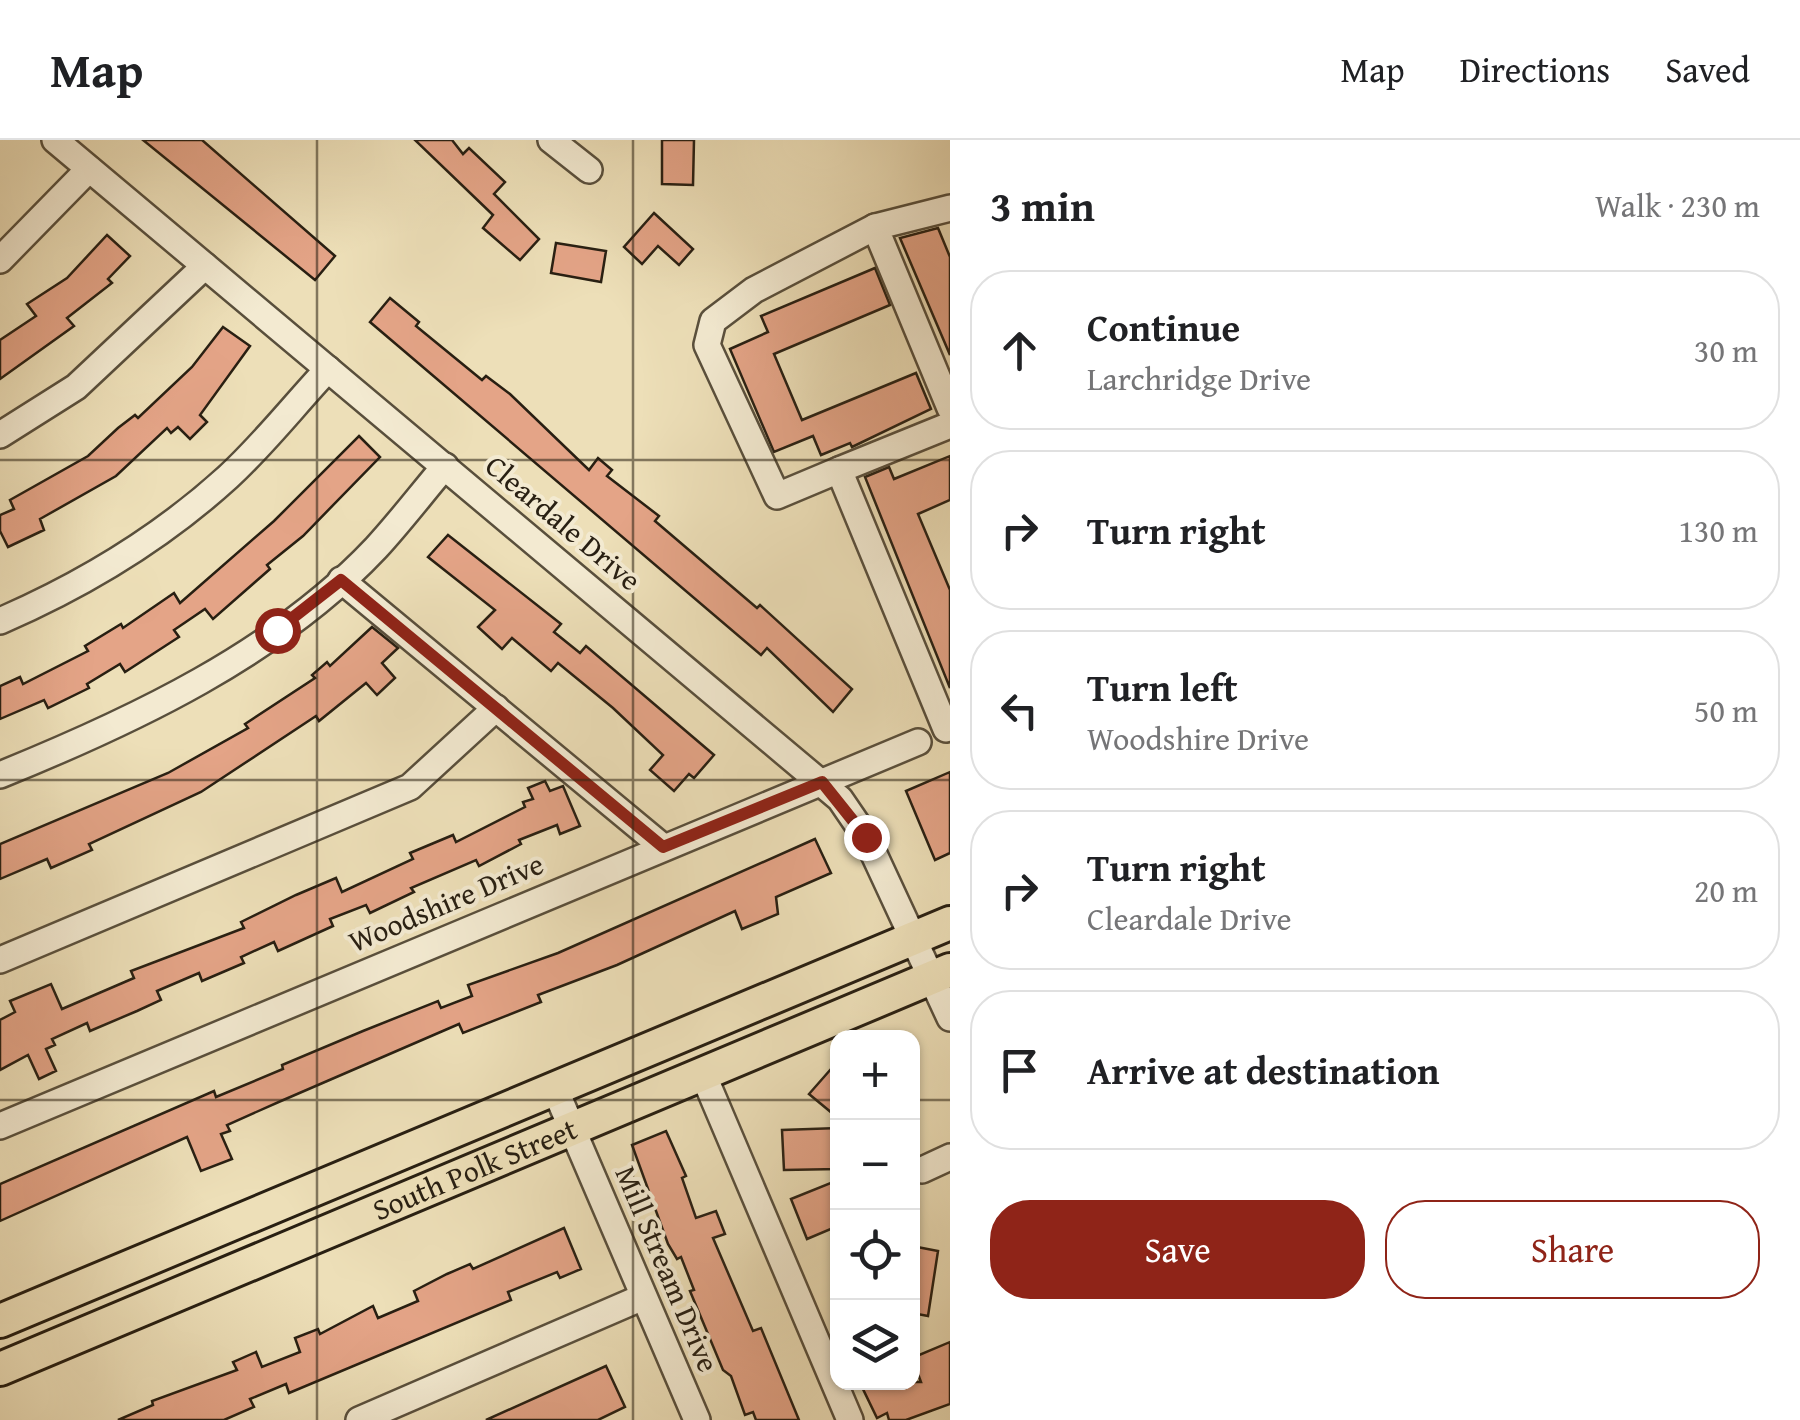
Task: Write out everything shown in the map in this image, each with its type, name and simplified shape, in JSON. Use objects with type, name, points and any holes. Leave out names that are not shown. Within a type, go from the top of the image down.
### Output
[{"type":"main road","name":"South Polk Street","points":[[0,1321],[950,923]]},
{"type":"main road","name":"South Polk Street","points":[[0,1369],[940,974]]},
{"type":"street","name":"Cleardale Drive","points":[[55,140],[822,782],[866,837],[914,938],[940,974],[950,1018]]},
{"type":"street","points":[[551,140],[588,170]]},
{"type":"street","points":[[0,260],[90,169]]},
{"type":"street","points":[[950,208],[875,228],[754,290],[713,321],[707,344],[776,496],[950,425]]},
{"type":"street","points":[[875,228],[950,408]]},
{"type":"street","points":[[0,436],[76,387],[205,266]]},
{"type":"street","points":[[0,621],[62,593],[172,522],[230,475],[328,369]]},
{"type":"street","points":[[0,775],[177,692],[277,630],[375,549],[445,466]]},
{"type":"street","points":[[839,470],[946,729],[950,727]]},
{"type":"street","points":[[341,580],[663,847]]},
{"type":"street","points":[[0,960],[410,788],[496,708]]},
{"type":"street","name":"Woodshire Drive","points":[[0,1126],[918,742]]},
{"type":"street","points":[[703,1074],[850,1420]]},
{"type":"street","name":"Mill Stream Drive","points":[[555,1089],[697,1420]]},
{"type":"street","points":[[922,1170],[950,1157]]},
{"type":"street","points":[[362,1419],[643,1298]]},
{"type":"building","points":[[143,140],[202,140],[335,256],[315,280]]},
{"type":"building","points":[[415,140],[452,140],[463,154],[469,148],[505,182],[494,194],[539,239],[520,260],[483,228],[493,215]]},
{"type":"building","points":[[662,140],[694,140],[693,185],[662,184]]},
{"type":"building","points":[[654,213],[693,249],[679,265],[658,246],[642,264],[624,247]]},
{"type":"building","points":[[938,228],[950,257],[950,355],[900,238]]},
{"type":"building","points":[[107,235],[130,256],[108,279],[112,283],[67,318],[74,326],[0,379],[0,340],[36,316],[27,304],[67,278]]},
{"type":"building","points":[[556,243],[606,251],[601,282],[551,273]]},
{"type":"building","points":[[875,268],[890,305],[774,354],[802,420],[916,373],[931,409],[852,447],[850,443],[821,455],[813,436],[774,452],[730,349],[768,332],[761,316]]},
{"type":"building","points":[[390,298],[419,322],[416,326],[482,380],[486,376],[510,394],[589,470],[598,458],[612,470],[607,476],[659,516],[655,521],[757,608],[760,605],[852,689],[833,712],[767,648],[761,655],[370,322]]},
{"type":"building","points":[[223,327],[250,346],[200,415],[207,422],[190,439],[178,427],[171,433],[167,428],[116,476],[40,519],[44,530],[8,547],[0,531],[0,515],[14,509],[10,500],[88,456],[135,415],[138,418],[192,367]]},
{"type":"building","points":[[359,436],[380,457],[303,536],[267,565],[270,569],[213,619],[205,609],[174,630],[179,637],[125,672],[120,664],[87,684],[89,688],[48,708],[44,700],[0,719],[0,686],[20,677],[23,684],[88,651],[85,646],[121,624],[123,628],[174,593],[180,603],[274,521]]},
{"type":"building","points":[[950,456],[950,500],[918,514],[950,590],[950,688],[865,477],[889,467],[894,479]]},
{"type":"building","points":[[448,535],[561,624],[554,632],[580,653],[586,646],[714,755],[694,778],[689,774],[674,791],[650,770],[663,755],[613,708],[558,663],[551,671],[512,638],[502,649],[478,627],[495,610],[428,557]]},
{"type":"building","points":[[372,627],[398,648],[382,663],[395,678],[377,695],[366,683],[319,721],[316,716],[201,792],[89,844],[92,850],[51,868],[47,859],[0,879],[0,844],[168,773],[248,728],[245,724],[315,678],[312,675],[327,662],[330,666]]},
{"type":"building","points":[[950,772],[950,853],[935,860],[906,791]]},
{"type":"building","points":[[545,781],[550,791],[563,786],[580,826],[560,834],[557,825],[519,840],[521,844],[479,866],[476,860],[411,888],[414,892],[370,913],[366,905],[330,919],[333,926],[278,951],[274,942],[241,957],[244,963],[202,981],[199,973],[157,991],[161,1000],[137,1011],[90,1031],[87,1023],[52,1039],[55,1045],[46,1049],[56,1071],[39,1079],[28,1055],[0,1070],[0,1020],[15,1012],[10,1001],[51,984],[62,1009],[134,978],[131,971],[244,928],[241,922],[336,878],[342,892],[413,859],[410,853],[453,835],[456,842],[525,807],[523,802],[533,799],[528,788]]},
{"type":"building","points":[[815,839],[831,873],[776,897],[778,914],[742,929],[735,911],[617,965],[538,995],[541,1002],[463,1033],[459,1024],[227,1125],[230,1131],[221,1134],[232,1159],[201,1171],[187,1137],[0,1221],[0,1184],[214,1091],[216,1097],[283,1069],[282,1065],[438,1001],[441,1008],[472,996],[468,985],[558,953]]},
{"type":"building","points":[[830,1070],[830,1111],[809,1094]]},
{"type":"building","points":[[830,1128],[830,1169],[784,1170],[782,1130]]},
{"type":"building","points":[[666,1131],[686,1176],[682,1178],[696,1218],[716,1211],[725,1234],[713,1238],[753,1331],[761,1328],[799,1420],[756,1420],[753,1412],[745,1415],[731,1376],[723,1370],[690,1291],[694,1290],[681,1257],[677,1259],[668,1244],[632,1145]]},
{"type":"building","points":[[830,1183],[830,1229],[807,1239],[791,1199]]},
{"type":"building","points":[[564,1228],[581,1269],[560,1278],[557,1272],[508,1292],[511,1300],[289,1393],[286,1384],[250,1399],[254,1407],[224,1420],[118,1420],[153,1405],[152,1401],[237,1370],[233,1362],[256,1352],[262,1367],[300,1352],[295,1338],[318,1329],[320,1334],[373,1306],[378,1318],[418,1301],[414,1291],[447,1274],[470,1264],[473,1269]]},
{"type":"building","points":[[920,1248],[938,1251],[928,1316],[920,1314]]},
{"type":"building","points":[[950,1342],[950,1404],[906,1420],[889,1420],[887,1413],[877,1418],[863,1390],[920,1390],[920,1355]]},
{"type":"building","points":[[606,1366],[625,1407],[598,1420],[486,1420]]},
{"type":"route","points":[[277,630],[341,580],[663,847],[822,782],[840,799],[866,837]]}]
